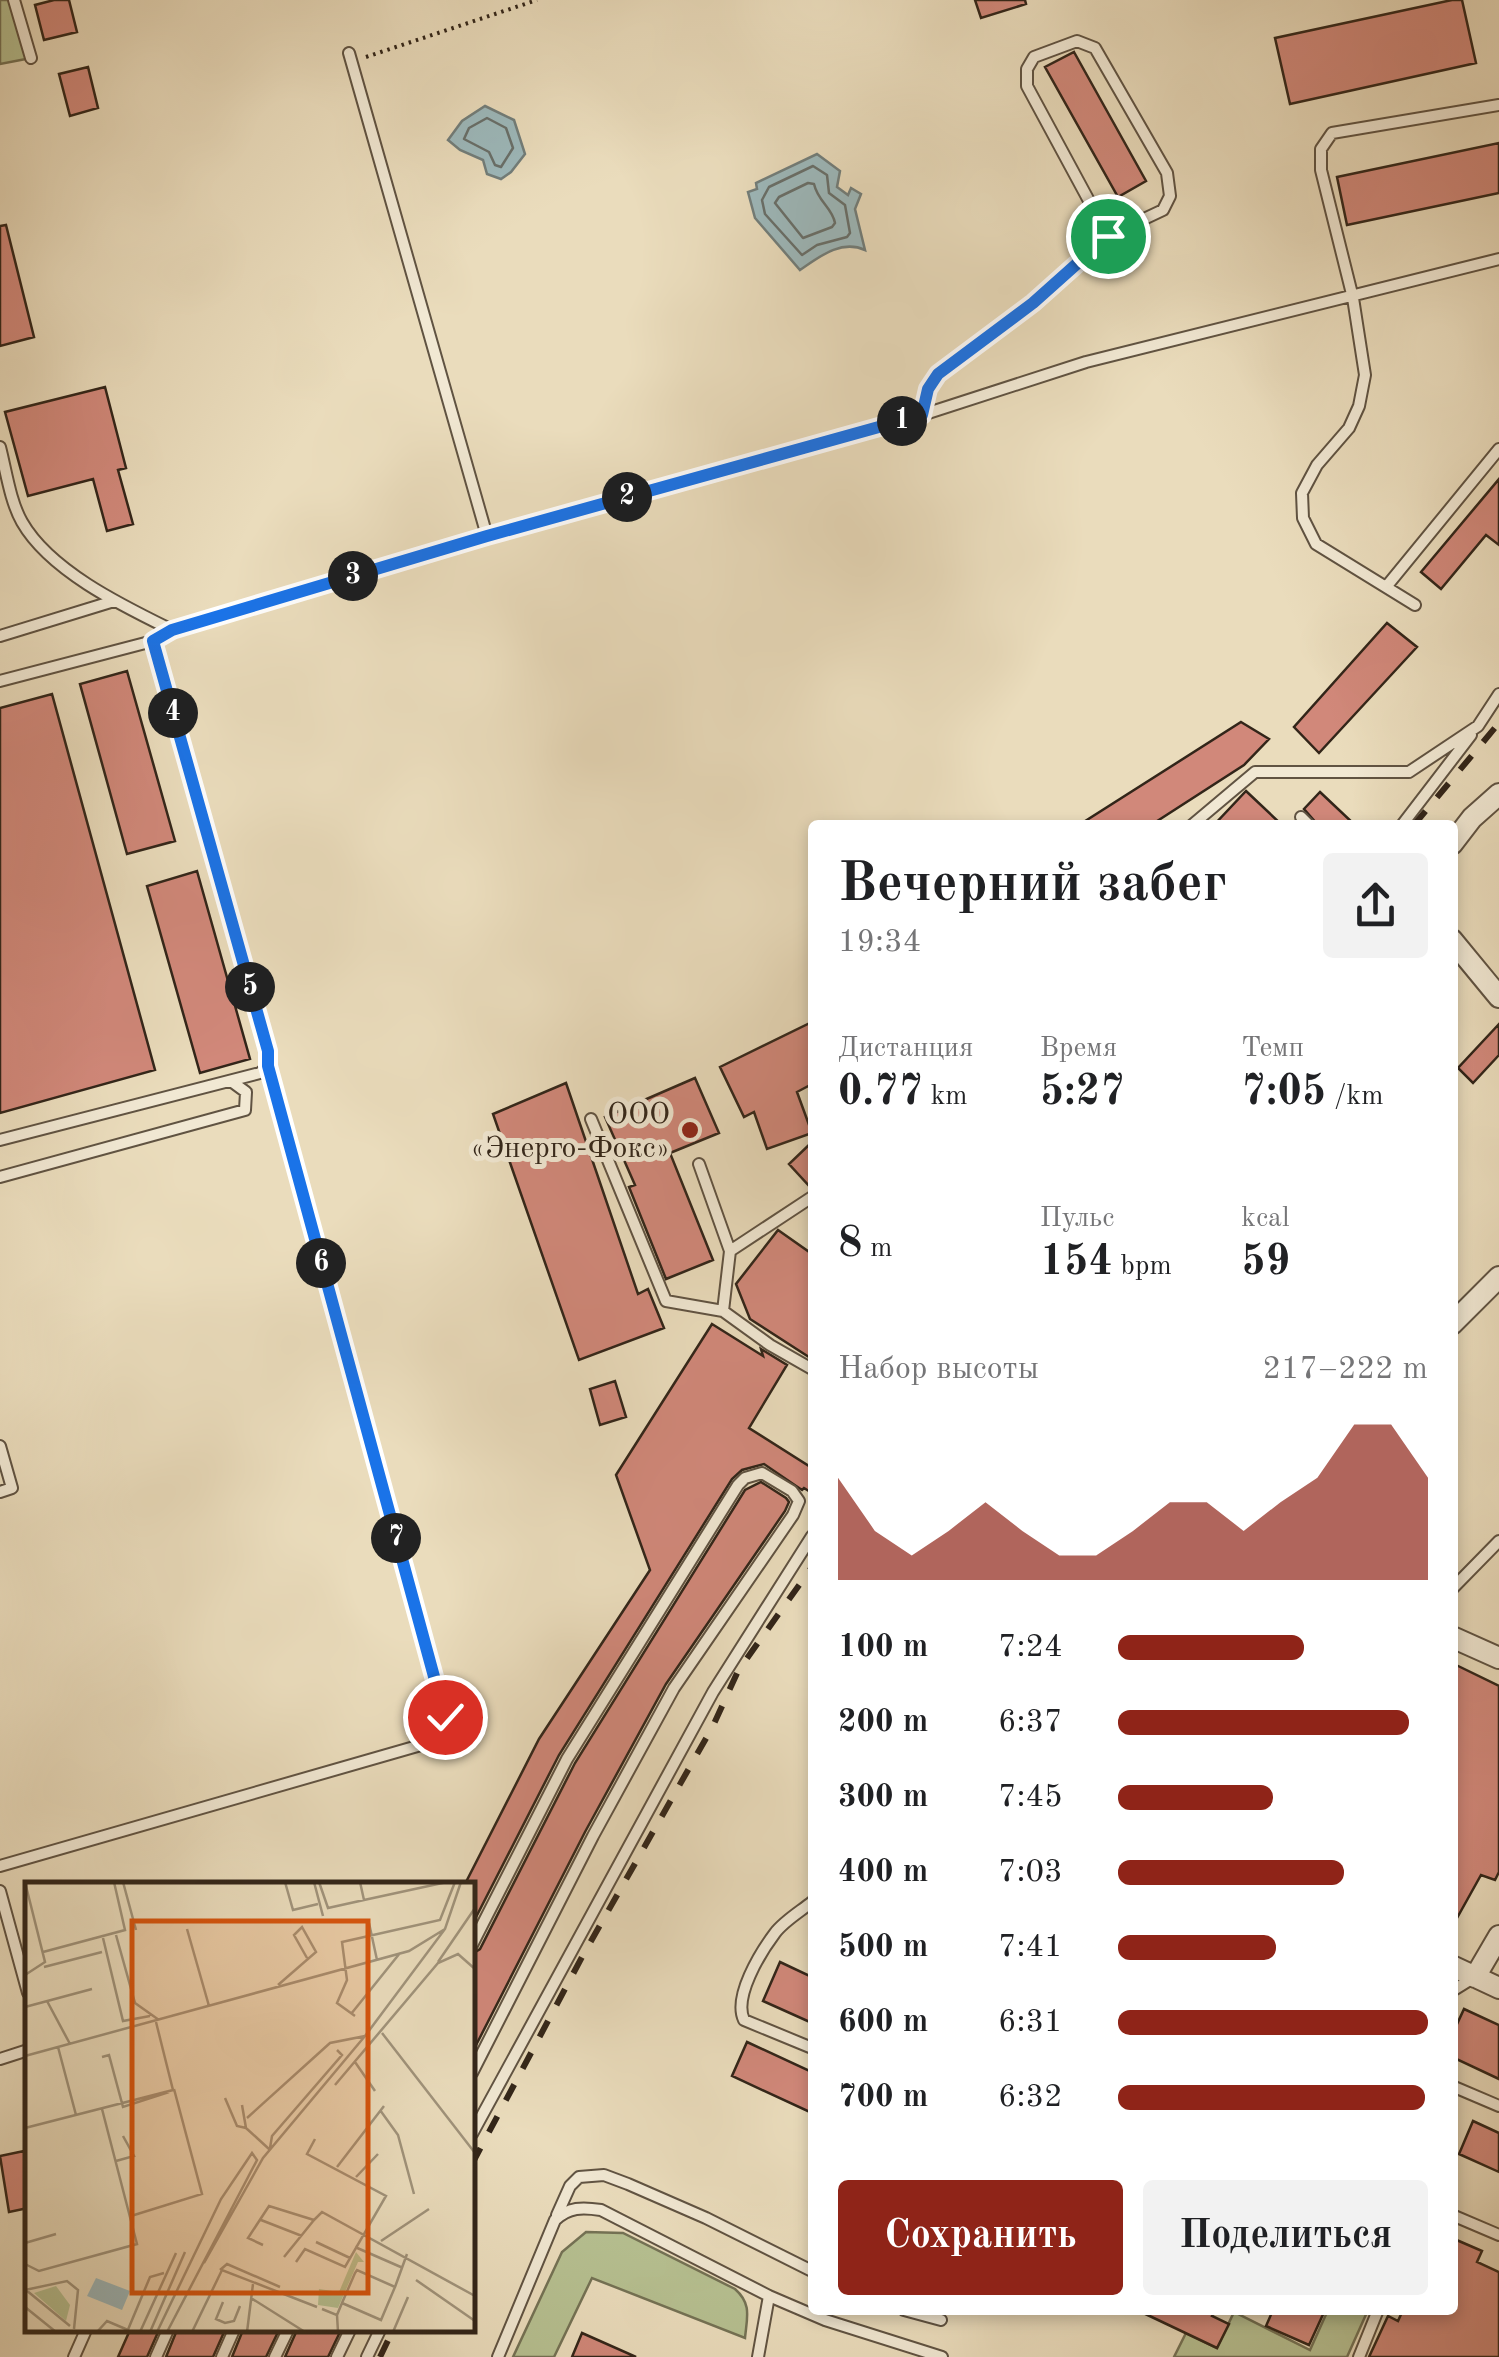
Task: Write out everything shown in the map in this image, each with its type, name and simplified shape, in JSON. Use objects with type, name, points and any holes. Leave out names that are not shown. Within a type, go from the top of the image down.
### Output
[{"type":"street","points":[[1458,836],[1499,794]]},
{"type":"street","points":[[1458,947],[1499,996]]},
{"type":"street","points":[[1458,1318],[1499,1277]]},
{"type":"street","points":[[1458,1640],[1499,1658]]},
{"type":"street","points":[[1475,1977],[1499,1936]]},
{"type":"street","points":[[1458,1969],[1499,1988]]},
{"type":"lane","points":[[14,0],[30,58]]},
{"type":"lane","points":[[922,415],[928,389],[938,374],[1033,303],[1108,236],[1163,210],[1170,196],[1167,173],[1095,48],[1077,41],[1034,57],[1027,69],[1027,86],[1108,236]]},
{"type":"lane","points":[[350,58],[487,536]]},
{"type":"lane","points":[[1415,605],[1316,544],[1303,518],[1302,494],[1317,464],[1349,428],[1359,406],[1365,375],[1354,298],[1321,170],[1321,148],[1332,133],[1499,104]]},
{"type":"lane","points":[[0,681],[153,641],[172,630],[487,536],[922,415],[1086,362],[1499,259]]},
{"type":"lane","points":[[0,447],[20,520],[54,558],[114,601],[172,630]]},
{"type":"lane","points":[[1386,587],[1499,449]]},
{"type":"lane","points":[[0,636],[114,601]]},
{"type":"lane","points":[[0,1866],[428,1743],[439,1738],[444,1729],[445,1717],[268,1066],[268,1051],[153,641]]},
{"type":"lane","points":[[1406,820],[1499,694]]},
{"type":"lane","points":[[1198,820],[1254,772],[1409,772],[1478,726]]},
{"type":"lane","points":[[0,1140],[260,1073],[268,1066]]},
{"type":"lane","points":[[0,1177],[244,1110],[246,1092],[231,1081]]},
{"type":"lane","points":[[591,1119],[666,1302],[724,1311],[808,1367]]},
{"type":"lane","points":[[700,1164],[730,1251],[724,1311]]},
{"type":"lane","points":[[730,1251],[808,1200]]},
{"type":"lane","points":[[0,1446],[12,1488],[0,1492]]},
{"type":"lane","points":[[475,1939],[566,1759],[738,1486],[745,1478],[762,1473],[792,1491],[799,1501],[793,1515],[674,1688],[475,2067]]},
{"type":"lane","points":[[1458,1584],[1499,1541]]},
{"type":"lane","points":[[475,2128],[713,1692],[808,1542]]},
{"type":"lane","points":[[0,1890],[25,1981]]},
{"type":"lane","points":[[808,1905],[776,1930],[742,1992],[738,2009],[744,2020],[808,2046]]},
{"type":"lane","points":[[1458,1987],[1475,1977]]},
{"type":"lane","points":[[0,2059],[25,2051]]},
{"type":"lane","points":[[1458,2089],[1499,2106]]},
{"type":"lane","points":[[498,2357],[570,2186],[579,2177],[604,2176],[706,2218],[808,2269]]},
{"type":"lane","points":[[555,2220],[575,2208],[601,2210],[808,2313]]},
{"type":"lane","points":[[1458,2218],[1499,2235]]},
{"type":"lane","points":[[758,2357],[769,2296]]},
{"type":"lane","points":[[813,2315],[942,2357]]},
{"type":"lane","points":[[922,2315],[941,2320]]},
{"type":"lane","points":[[1359,2357],[1376,2315]]},
{"type":"lane","points":[[74,2357],[85,2332]]},
{"type":"lane","points":[[156,2357],[167,2332]]},
{"type":"lane","points":[[222,2357],[233,2332]]},
{"type":"lane","points":[[276,2357],[287,2332]]},
{"type":"lane","points":[[337,2357],[349,2332]]},
{"type":"lane","points":[[367,2357],[379,2332]]},
{"type":"path","points":[[350,58],[537,0]]},
{"type":"green space","points":[[0,0],[14,0],[31,58],[0,64]]},
{"type":"green space","points":[[586,2232],[623,2233],[735,2289],[746,2306],[745,2338],[592,2278],[554,2357],[513,2357],[562,2252]]},
{"type":"green space","points":[[1233,2315],[1240,2315],[1310,2350],[1326,2315],[1366,2315],[1347,2357],[1174,2357],[1186,2333],[1217,2348]]},
{"type":"water","points":[[485,106],[514,120],[525,154],[501,179],[487,174],[483,160],[448,140],[462,121]]},
{"type":"water","points":[[817,154],[840,171],[837,187],[848,195],[851,188],[861,194],[855,209],[865,250],[839,248],[800,270],[755,218],[748,192],[757,189],[756,183]]},
{"type":"building","points":[[69,0],[77,32],[44,40],[35,5]]},
{"type":"building","points":[[975,0],[1025,0],[1026,4],[981,18]]},
{"type":"building","points":[[1462,0],[1476,63],[1290,104],[1275,38]]},
{"type":"building","points":[[1074,52],[1146,181],[1118,197],[1045,67]]},
{"type":"building","points":[[88,67],[98,108],[70,116],[59,74]]},
{"type":"building","points":[[1499,143],[1499,193],[1347,225],[1337,177]]},
{"type":"building","points":[[6,225],[34,337],[0,346],[0,226]]},
{"type":"building","points":[[105,387],[126,468],[118,470],[133,524],[107,531],[93,479],[28,496],[5,412]]},
{"type":"building","points":[[1499,479],[1499,545],[1486,535],[1441,589],[1421,572]]},
{"type":"building","points":[[1387,623],[1417,647],[1319,753],[1294,727]]},
{"type":"building","points":[[127,671],[175,841],[127,854],[80,684]]},
{"type":"building","points":[[52,694],[155,1070],[0,1113],[0,708]]},
{"type":"building","points":[[1241,722],[1269,739],[1244,765],[1159,820],[1087,820]]},
{"type":"building","points":[[1246,791],[1277,820],[1219,820]]},
{"type":"building","points":[[1320,792],[1350,820],[1314,820],[1304,809]]},
{"type":"building","points":[[197,871],[250,1059],[200,1073],[147,886]]},
{"type":"building","points":[[808,1024],[808,1086],[797,1092],[808,1122],[808,1134],[767,1149],[754,1112],[744,1117],[720,1067]]},
{"type":"building","points":[[1499,1024],[1499,1055],[1473,1083],[1458,1068]]},
{"type":"building","points":[[695,1078],[719,1133],[670,1153],[713,1260],[666,1279],[629,1187],[635,1185],[605,1117]]},
{"type":"building","points":[[566,1083],[638,1294],[648,1289],[664,1328],[579,1360],[493,1114]]},
{"type":"building","points":[[808,1146],[808,1185],[789,1164]]},
{"type":"building","points":[[778,1230],[808,1251],[808,1356],[750,1319],[736,1284]]},
{"type":"building","points":[[712,1324],[763,1356],[761,1349],[787,1365],[749,1428],[808,1465],[808,1490],[764,1464],[742,1470],[732,1479],[559,1755],[475,1919],[475,1882],[466,1882],[539,1739],[650,1570],[616,1475]]},
{"type":"building","points":[[615,1381],[626,1417],[600,1425],[590,1389]]},
{"type":"building","points":[[761,1482],[789,1502],[666,1684],[475,2047],[475,1952],[575,1763],[745,1490]]},
{"type":"building","points":[[1458,1666],[1499,1686],[1499,1872],[1495,1880],[1481,1875],[1458,1916]]},
{"type":"building","points":[[780,1962],[808,1975],[808,2021],[763,2001]]},
{"type":"building","points":[[1464,2009],[1499,2025],[1499,2079],[1458,2060],[1458,2022]]},
{"type":"building","points":[[747,2042],[808,2070],[808,2111],[732,2076]]},
{"type":"building","points":[[1473,2121],[1499,2133],[1499,2172],[1459,2154]]},
{"type":"building","points":[[24,2151],[25,2209],[9,2212],[0,2156]]},
{"type":"building","points":[[1458,2241],[1482,2251],[1477,2262],[1499,2272],[1499,2357],[1369,2357],[1388,2316],[1398,2321],[1401,2315],[1458,2315]]},
{"type":"building","points":[[1148,2315],[1212,2315],[1229,2324],[1217,2348]]},
{"type":"building","points":[[1271,2315],[1323,2315],[1309,2345],[1266,2326]]},
{"type":"building","points":[[129,2332],[158,2332],[147,2357],[118,2357]]},
{"type":"building","points":[[176,2332],[224,2332],[213,2357],[166,2357]]},
{"type":"building","points":[[242,2332],[278,2332],[266,2357],[232,2357]]},
{"type":"building","points":[[296,2332],[340,2332],[328,2357],[285,2357]]},
{"type":"building","points":[[582,2333],[636,2357],[572,2357]]},
{"type":"railway","points":[[1418,820],[1499,723]]},
{"type":"railway","points":[[475,2158],[582,1957],[713,1726],[738,1671],[808,1573]]},
{"type":"railway","points":[[380,2357],[392,2332]]},
{"type":"place","name":"ООО «Энерго-Фокс»","points":[[690,1130]]},
{"type":"route","points":[[445,1717],[268,1066],[268,1051],[153,641],[172,630],[487,536],[922,415],[928,389],[938,374],[1033,303],[1108,236]]}]
